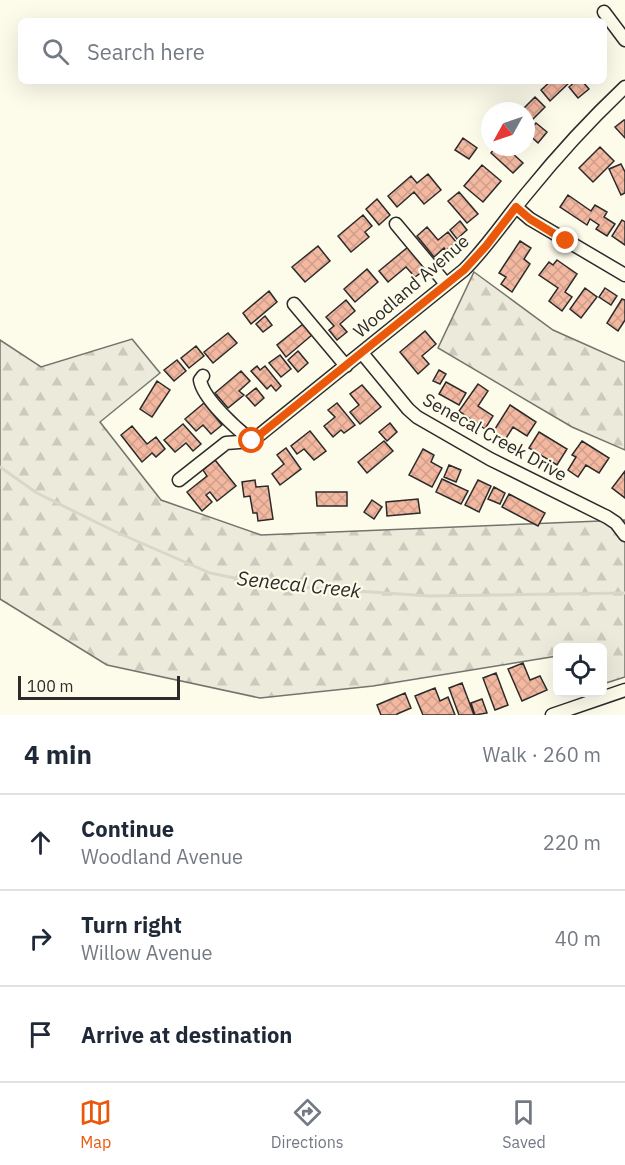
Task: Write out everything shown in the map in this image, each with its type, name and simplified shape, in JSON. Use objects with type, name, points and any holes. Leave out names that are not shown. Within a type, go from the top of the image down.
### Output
[{"type":"street","points":[[604,12],[625,40]]},
{"type":"street","name":"Woodland Avenue","points":[[252,441],[446,284],[480,253],[561,153],[625,87]]},
{"type":"street","points":[[516,207],[530,219],[625,275]]},
{"type":"street","points":[[396,224],[446,284]]},
{"type":"street","points":[[294,304],[346,366]]},
{"type":"street","name":"Senecal Creek Drive","points":[[362,353],[417,417],[490,459],[607,517],[616,523],[625,535]]},
{"type":"street","points":[[203,375],[200,380],[201,386],[209,397],[234,426],[252,441]]},
{"type":"street","points":[[179,480],[226,443],[252,441]]},
{"type":"street","points":[[552,715],[625,690]]},
{"type":"green space","points":[[474,272],[553,330],[625,362],[625,450],[572,427],[438,348]]},
{"type":"green space","points":[[132,339],[160,373],[100,422],[161,500],[261,535],[625,520],[625,677],[607,683],[607,643],[553,643],[553,657],[373,686],[260,698],[107,665],[0,599],[0,340],[41,367]]},
{"type":"building","points":[[548,84],[568,84],[550,101],[541,90]]},
{"type":"building","points":[[572,84],[585,84],[589,89],[578,98],[569,87]]},
{"type":"building","points":[[535,97],[545,107],[535,117],[535,102],[530,102]]},
{"type":"building","points":[[625,120],[625,138],[615,127]]},
{"type":"building","points":[[535,124],[547,132],[538,143],[535,140]]},
{"type":"building","points":[[463,138],[477,148],[469,159],[455,150]]},
{"type":"building","points":[[600,147],[614,161],[593,182],[579,168]]},
{"type":"building","points":[[494,156],[515,156],[523,163],[513,173]]},
{"type":"building","points":[[621,164],[625,172],[625,193],[621,195],[609,169]]},
{"type":"building","points":[[482,165],[501,181],[483,202],[464,186]]},
{"type":"building","points":[[428,174],[441,190],[424,204],[414,192],[397,207],[388,196],[411,176],[417,183]]},
{"type":"building","points":[[459,192],[478,214],[467,223],[448,201]]},
{"type":"building","points":[[568,195],[591,211],[595,205],[607,212],[604,217],[615,224],[607,236],[596,229],[599,225],[590,219],[587,225],[560,207]]},
{"type":"building","points":[[377,199],[390,215],[379,225],[366,209]]},
{"type":"building","points":[[363,215],[372,226],[365,232],[369,237],[351,252],[338,236]]},
{"type":"building","points":[[622,220],[625,222],[625,245],[612,236]]},
{"type":"building","points":[[460,221],[467,230],[457,239],[450,230]]},
{"type":"building","points":[[427,227],[438,240],[448,232],[456,242],[446,251],[444,248],[434,257],[417,236]]},
{"type":"building","points":[[520,241],[531,248],[524,259],[530,264],[512,292],[501,284],[506,277],[499,273]]},
{"type":"building","points":[[318,246],[330,261],[305,282],[292,267]]},
{"type":"building","points":[[408,247],[426,269],[415,277],[406,267],[388,282],[379,271]]},
{"type":"building","points":[[557,260],[577,274],[565,292],[572,297],[562,311],[549,301],[558,288],[539,275],[549,262],[553,265]]},
{"type":"building","points":[[367,269],[378,282],[355,302],[344,289]]},
{"type":"building","points":[[585,288],[597,297],[581,318],[570,309]]},
{"type":"building","points":[[605,288],[617,296],[611,305],[599,297]]},
{"type":"building","points":[[269,291],[277,302],[251,324],[243,313]]},
{"type":"building","points":[[622,299],[625,300],[625,320],[618,331],[607,323]]},
{"type":"building","points":[[346,300],[355,311],[340,324],[347,332],[337,340],[329,330],[334,326],[326,317]]},
{"type":"building","points":[[265,316],[272,325],[263,332],[256,324]]},
{"type":"building","points":[[303,324],[312,335],[286,357],[277,345]]},
{"type":"building","points":[[425,331],[436,344],[422,356],[429,364],[418,374],[400,352]]},
{"type":"building","points":[[228,333],[237,343],[213,363],[204,352]]},
{"type":"building","points":[[196,346],[204,356],[189,368],[181,358]]},
{"type":"building","points":[[298,351],[308,363],[298,372],[288,360]]},
{"type":"building","points":[[280,355],[291,369],[281,377],[269,363]]},
{"type":"building","points":[[177,360],[186,371],[174,381],[164,370]]},
{"type":"building","points":[[257,366],[260,370],[265,366],[281,386],[276,391],[271,385],[267,389],[251,371]]},
{"type":"building","points":[[439,370],[446,374],[440,384],[433,381]]},
{"type":"building","points":[[241,371],[250,381],[239,391],[244,395],[228,408],[215,393]]},
{"type":"building","points":[[157,381],[170,390],[152,417],[140,409]]},
{"type":"building","points":[[446,382],[466,393],[459,405],[439,394]]},
{"type":"building","points":[[478,384],[488,391],[478,406],[493,416],[485,429],[459,411]]},
{"type":"building","points":[[362,385],[381,407],[360,424],[350,412],[359,405],[350,394]]},
{"type":"building","points":[[256,388],[264,398],[255,406],[246,396]]},
{"type":"building","points":[[204,403],[222,425],[211,434],[203,425],[196,431],[185,419]]},
{"type":"building","points":[[337,403],[355,425],[344,433],[341,430],[333,437],[324,426],[335,417],[328,410]]},
{"type":"building","points":[[510,405],[536,422],[527,436],[513,427],[505,440],[493,432]]},
{"type":"building","points":[[390,423],[397,432],[387,441],[379,432]]},
{"type":"building","points":[[183,424],[201,444],[193,451],[186,443],[175,452],[164,440]]},
{"type":"building","points":[[132,426],[147,444],[156,437],[165,449],[156,457],[152,453],[142,462],[121,435]]},
{"type":"building","points":[[310,431],[326,451],[314,460],[304,449],[297,454],[291,446]]},
{"type":"building","points":[[539,432],[567,449],[557,465],[529,448]]},
{"type":"building","points":[[384,441],[393,451],[367,473],[358,462]]},
{"type":"building","points":[[582,441],[609,458],[599,473],[586,465],[578,477],[568,470],[576,457],[572,455]]},
{"type":"building","points":[[286,448],[301,469],[280,485],[272,474],[284,464],[277,455]]},
{"type":"building","points":[[423,449],[434,455],[431,462],[442,468],[432,487],[409,475]]},
{"type":"building","points":[[215,460],[236,486],[217,501],[210,492],[206,495],[212,502],[202,511],[187,492],[207,476],[203,470]]},
{"type":"building","points":[[449,465],[461,470],[456,482],[444,477]]},
{"type":"building","points":[[625,471],[625,498],[612,488]]},
{"type":"building","points":[[442,479],[468,491],[461,504],[436,492]]},
{"type":"building","points":[[255,480],[256,487],[268,486],[273,519],[258,521],[257,513],[253,513],[250,496],[244,497],[242,482]]},
{"type":"building","points":[[478,480],[491,486],[479,512],[465,505]]},
{"type":"building","points":[[494,487],[505,493],[500,504],[488,499]]},
{"type":"building","points":[[316,492],[347,492],[347,506],[317,506]]},
{"type":"building","points":[[509,494],[545,513],[538,526],[502,507]]},
{"type":"building","points":[[418,499],[420,513],[387,516],[386,502]]},
{"type":"building","points":[[372,500],[382,507],[374,519],[364,512]]},
{"type":"building","points":[[523,663],[530,680],[540,676],[547,690],[522,701],[508,669]]},
{"type":"building","points":[[496,673],[508,705],[495,710],[483,678]]},
{"type":"building","points":[[462,683],[474,715],[459,715],[449,688]]},
{"type":"building","points":[[435,688],[440,701],[448,697],[455,715],[423,715],[415,696]]},
{"type":"building","points":[[405,693],[411,708],[397,715],[381,715],[377,705]]},
{"type":"building","points":[[482,699],[487,713],[475,715],[471,703]]},
{"type":"waterway","name":"Senecal Creek","points":[[0,467],[37,493],[116,532],[210,573],[269,585],[429,596],[625,593]]},
{"type":"route","points":[[252,441],[464,270],[516,207],[530,219],[566,241]]}]
